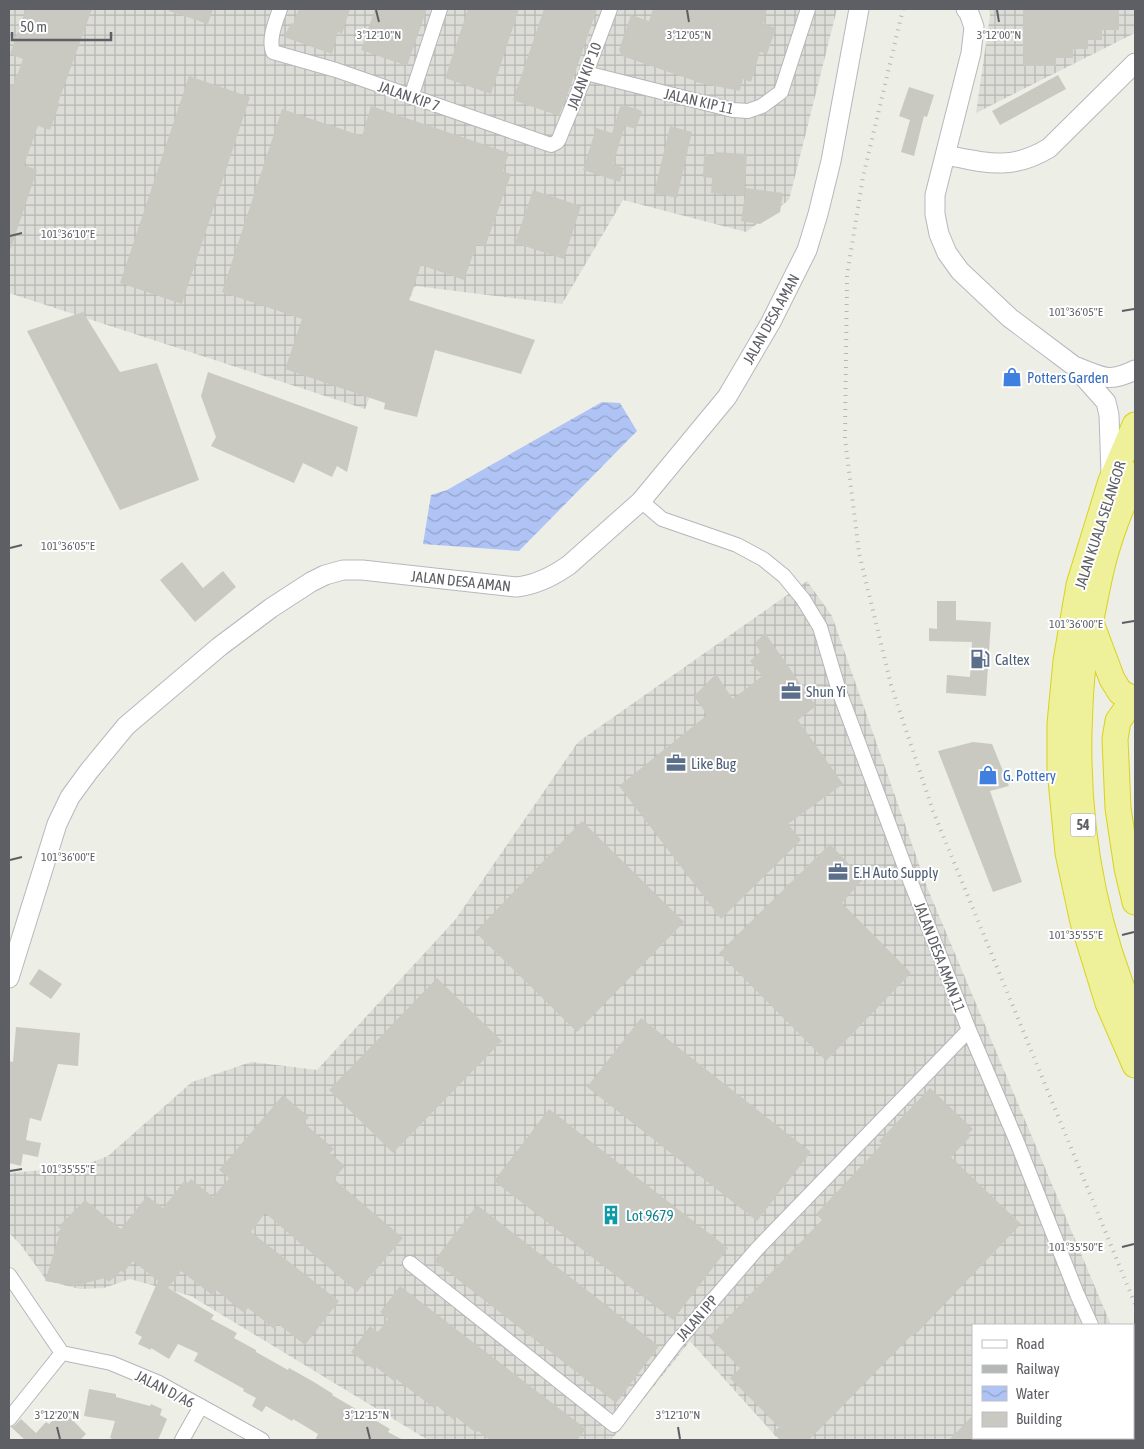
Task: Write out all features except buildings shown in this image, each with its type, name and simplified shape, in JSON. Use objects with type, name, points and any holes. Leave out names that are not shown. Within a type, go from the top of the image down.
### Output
[{"type":"highway","name":"JALAN KUALA SELANGOR","points":[[1135,426],[1111,481],[1079,585],[1066,661],[1060,724],[1060,769],[1068,853],[1083,922],[1108,1003],[1135,1065]]},
{"type":"highway","name":"JALAN KUALA SELANGOR","points":[[1135,475],[1107,546],[1096,591],[1084,660],[1080,704],[1079,753],[1081,807],[1088,866],[1102,929],[1135,1020]]},
{"type":"highway","points":[[1091,623],[1112,679],[1120,692],[1135,700]]},
{"type":"highway","points":[[1135,705],[1126,711],[1118,721],[1114,739],[1118,808],[1127,868],[1135,902]]},
{"type":"street","name":"JALAN KIP 7","points":[[280,9],[272,39],[271,47],[273,52],[336,70],[550,146],[557,142]]},
{"type":"street","points":[[411,97],[440,9]]},
{"type":"street","name":"JALAN KIP 10","points":[[557,142],[610,9]]},
{"type":"street","name":"JALAN KIP 11","points":[[586,73],[732,110],[748,111],[762,106],[781,92],[808,9]]},
{"type":"street","name":"JALAN DESA AMAN","points":[[9,978],[57,824],[70,797],[126,726],[219,646],[310,582],[343,570],[362,570],[516,587],[537,583],[556,575],[569,566],[641,501],[727,397],[771,322],[808,250],[831,162],[859,9]]},
{"type":"street","points":[[966,9],[974,27],[971,53],[935,196],[935,214],[939,234],[947,253],[960,271],[1010,318],[1074,366],[1106,402],[1109,415],[1111,481]]},
{"type":"street","points":[[946,155],[989,163],[1009,163],[1039,155],[1049,148],[1135,63]]},
{"type":"street","points":[[1074,366],[1104,378],[1118,378],[1135,370]]},
{"type":"street","name":"JALAN DESA AMAN 11","points":[[641,501],[662,519],[738,545],[763,559],[784,576],[803,599],[820,627],[839,691],[968,1030],[1017,1142],[1076,1294],[1091,1324]]},
{"type":"street","name":"JALAN IPP","points":[[410,1263],[614,1425],[675,1344],[756,1249],[968,1030]]},
{"type":"street","points":[[9,1275],[62,1353],[9,1419]]},
{"type":"street","name":"JALAN D/A6","points":[[62,1353],[111,1363],[159,1383],[262,1440]]},
{"type":"street","points":[[182,1440],[201,1406]]},
{"type":"shaded area","points":[[9,9],[837,9],[789,200],[746,232],[623,200],[562,304],[415,286],[365,409],[9,293]]},
{"type":"shaded area","points":[[989,9],[1135,9],[1135,33],[976,113],[990,15]]},
{"type":"shaded area","points":[[807,581],[832,616],[927,887],[1111,1324],[972,1324],[972,1439],[1130,1439],[779,1440],[690,1341],[611,1440],[428,1440],[191,1296],[130,1279],[104,1288],[80,1289],[47,1281],[20,1244],[9,1233],[9,1173],[79,1167],[108,1156],[192,1082],[251,1062],[317,1070],[455,920],[578,742]]},
{"type":"water","points":[[602,402],[620,403],[637,431],[519,551],[423,544],[431,495],[447,490]]},
{"type":"railway","points":[[903,9],[863,177],[847,275],[845,438],[859,553],[891,685],[933,811],[1135,1304]]},
{"type":"place","name":"Potters Garden","points":[[1012,377]]},
{"type":"place","name":"Caltex","points":[[980,659]]},
{"type":"place","name":"Shun Yi","points":[[791,691]]},
{"type":"place","name":"Like Bug","points":[[676,763]]},
{"type":"place","name":"G. Pottery","points":[[988,775]]},
{"type":"place","name":"E.H Auto Supply","points":[[838,872]]},
{"type":"place","name":"Lot 9679","points":[[611,1215]]}]
